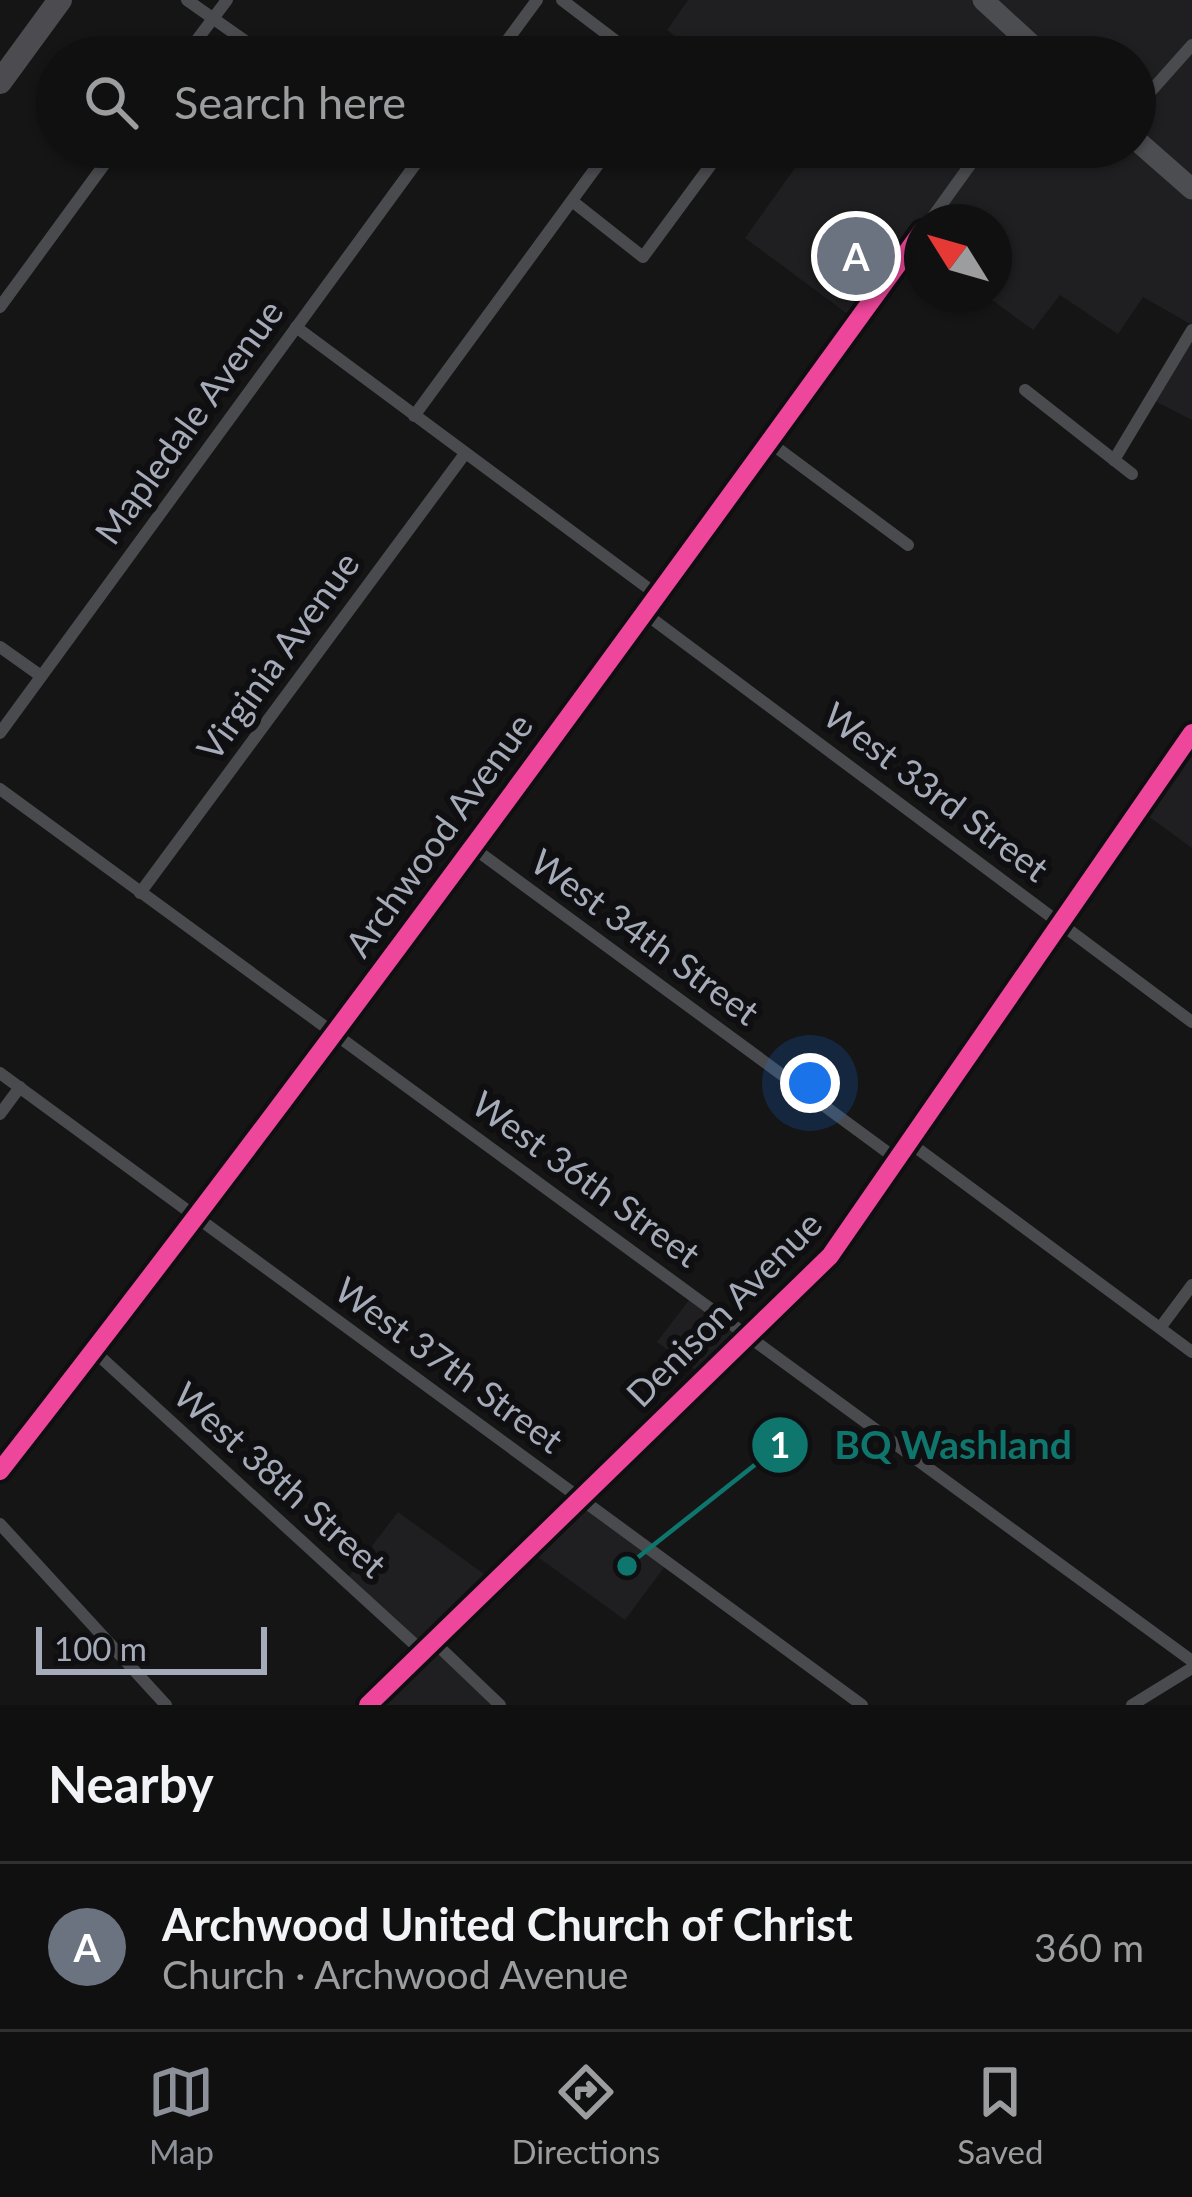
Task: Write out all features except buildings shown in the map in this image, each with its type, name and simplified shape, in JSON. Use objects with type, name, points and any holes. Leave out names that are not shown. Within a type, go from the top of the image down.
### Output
[{"type":"highway","points":[[0,62],[39,0]]},
{"type":"highway","points":[[0,82],[60,0]]},
{"type":"main road","points":[[983,0],[1022,36]]},
{"type":"main road","points":[[1156,157],[1192,189]]},
{"type":"main road","name":"Denison Avenue","points":[[368,1705],[830,1256],[1192,734]]},
{"type":"street","points":[[187,0],[238,36]]},
{"type":"street","points":[[200,36],[227,0]]},
{"type":"street","points":[[510,36],[537,0]]},
{"type":"street","points":[[562,0],[609,36]]},
{"type":"street","points":[[1156,85],[1192,45]]},
{"type":"street","points":[[0,307],[102,168]]},
{"type":"street","name":"Mapledale Avenue","points":[[0,733],[413,168]]},
{"type":"street","points":[[414,416],[596,168]]},
{"type":"street","points":[[572,201],[643,256],[708,168]]},
{"type":"street","points":[[941,204],[968,168]]},
{"type":"street","name":"Archwood Avenue","points":[[0,1471],[96,1353],[334,1034],[904,256]]},
{"type":"street","points":[[296,327],[656,594]]},
{"type":"street","points":[[1114,460],[1192,330]]},
{"type":"street","points":[[1025,390],[1132,474]]},
{"type":"street","points":[[769,442],[908,544]]},
{"type":"street","name":"Virginia Avenue","points":[[140,893],[464,455]]},
{"type":"street","name":"West 33rd Street","points":[[643,612],[1192,1022]]},
{"type":"street","points":[[0,646],[41,676]]},
{"type":"street","name":"West 36th Street","points":[[0,789],[1192,1665]]},
{"type":"street","name":"West 34th Street","points":[[472,847],[898,1160]]},
{"type":"street","name":"West 37th Street","points":[[0,1073],[862,1705]]},
{"type":"street","points":[[0,1114],[20,1087]]},
{"type":"street","points":[[910,1143],[1192,1352]]},
{"type":"street","points":[[1160,1328],[1192,1285]]},
{"type":"street","name":"West 38th Street","points":[[96,1353],[500,1705]]},
{"type":"street","points":[[0,1524],[166,1705]]},
{"type":"street","points":[[1132,1705],[1192,1665]]},
{"type":"shaded area","points":[[688,0],[1192,0],[1192,325],[1143,297],[1118,334],[1060,295],[1033,330],[1008,312],[1012,204],[904,204],[904,257],[857,321],[745,238],[795,168],[1156,168],[1156,36],[675,36],[667,30]]},
{"type":"shaded area","points":[[1192,330],[1192,420],[1151,399]]},
{"type":"shaded area","points":[[1192,733],[1192,848],[1140,810]]},
{"type":"shaded area","points":[[693,1295],[749,1337],[706,1378],[657,1342]]},
{"type":"shaded area","points":[[580,1499],[668,1562],[625,1620],[528,1550]]},
{"type":"shaded area","points":[[398,1512],[495,1582],[434,1642],[500,1705],[368,1705],[422,1652],[346,1580]]},
{"type":"cycle path","points":[[0,1471],[351,1010],[904,256]]},
{"type":"cycle path","points":[[368,1705],[830,1256],[1192,733]]},
{"type":"place","name":"Archwood United Church of Christ","points":[[856,256]]},
{"type":"place","name":"BQ Washland","points":[[627,1566]]}]
